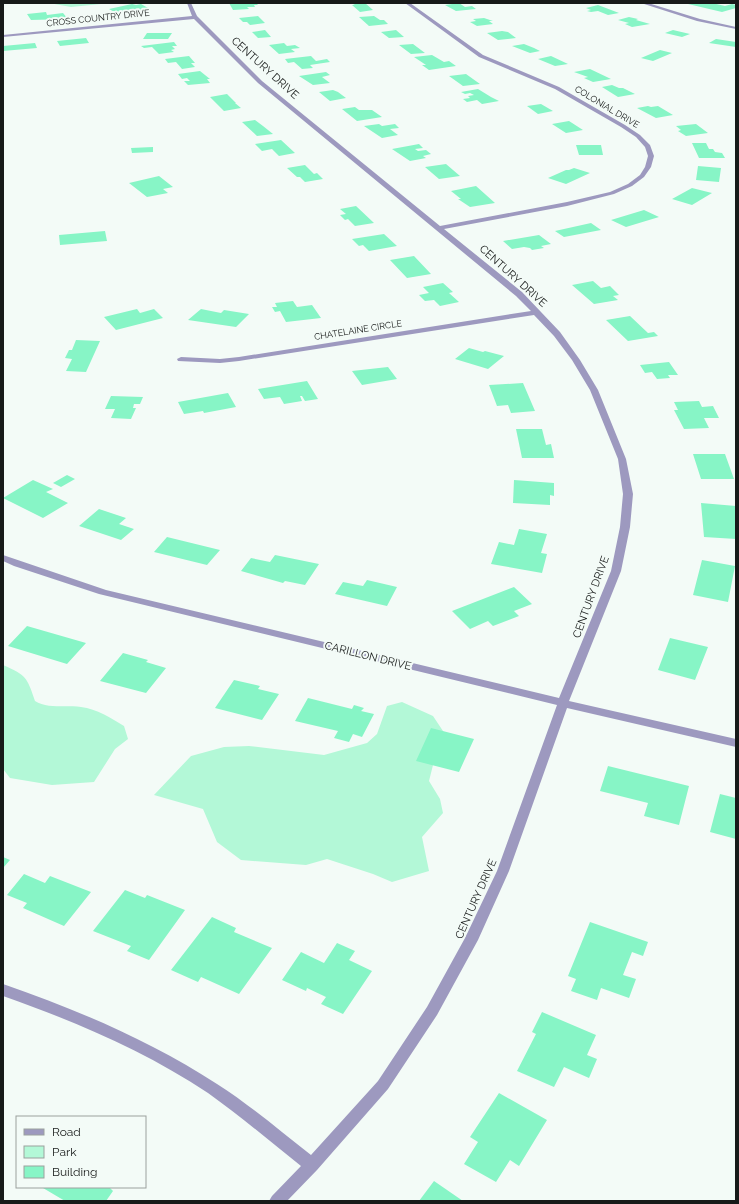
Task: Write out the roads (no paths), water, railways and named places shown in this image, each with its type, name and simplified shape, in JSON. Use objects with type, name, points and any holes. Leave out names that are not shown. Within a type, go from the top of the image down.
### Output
[{"type":"street","name":"CENTURY DRIVE","points":[[189,3],[195,17],[260,82],[519,294],[557,334],[576,360],[594,390],[622,459],[628,494],[625,527],[616,571],[563,703],[502,871],[471,940],[432,1011],[383,1085],[312,1165],[277,1201]]},
{"type":"street","name":"COLONIAL DRIVE","points":[[407,3],[481,56],[558,88],[623,126],[638,136],[648,146],[651,156],[648,167],[642,176],[630,185],[612,193],[567,204],[439,228]]},
{"type":"street","points":[[643,3],[699,20],[736,28]]},
{"type":"street","name":"CROSS COUNTRY DRIVE","points":[[3,36],[195,17]]},
{"type":"street","name":"CHATELAINE CIRCLE","points":[[181,359],[220,361],[239,359],[537,312]]},
{"type":"street","name":"CARILLON DRIVE","points":[[3,558],[24,567],[103,592],[563,703],[736,743]]},
{"type":"street","points":[[3,990],[110,1032],[174,1065],[238,1107],[312,1165]]}]
